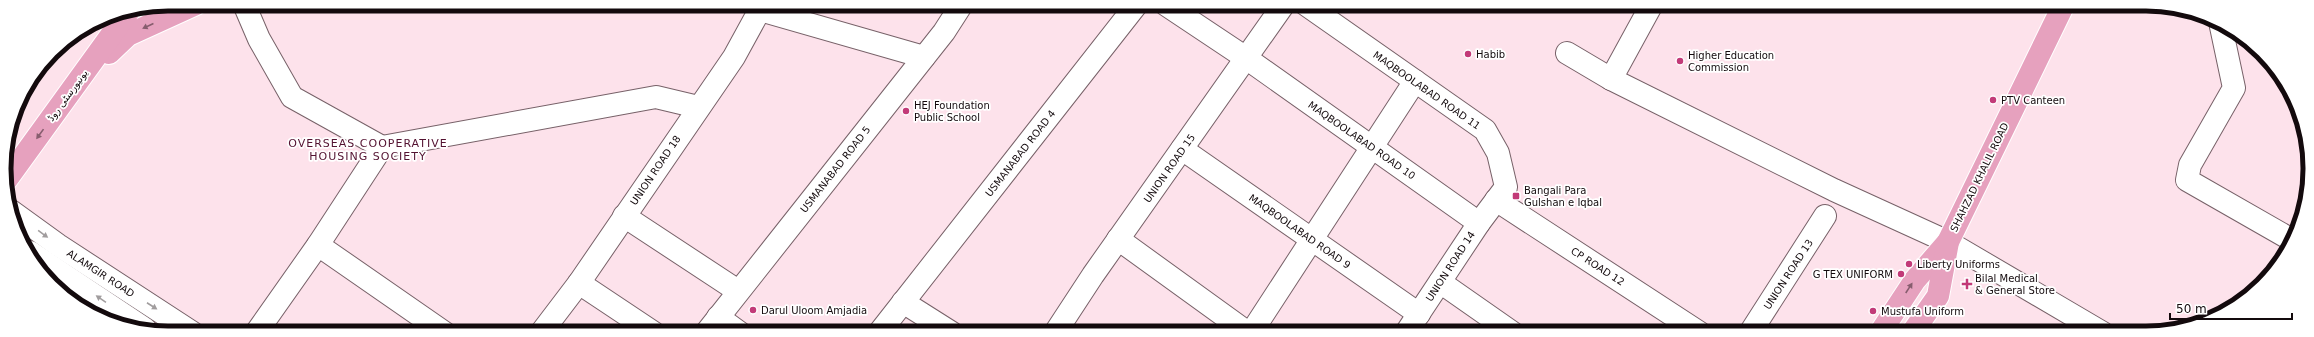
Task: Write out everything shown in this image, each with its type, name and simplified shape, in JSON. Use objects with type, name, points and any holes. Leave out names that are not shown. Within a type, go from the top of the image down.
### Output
[{"type":"main road","points":[[67,95],[128,35],[181,11]]},
{"type":"main road","name":"SHAHZAD KHALIL ROAD","points":[[1948,242],[2061,11]]},
{"type":"main road","name":"یونیورسٹی روڈ","points":[[11,173],[124,17]]},
{"type":"main road","points":[[1885,326],[1915,280],[1948,242]]},
{"type":"main road","points":[[1917,326],[1938,296],[1948,242]]},
{"type":"street","points":[[247,11],[259,39],[292,97],[382,147],[656,97],[698,107]]},
{"type":"street","name":"UNION ROAD 18","points":[[546,326],[579,283],[698,107],[734,57],[760,11]]},
{"type":"street","points":[[775,11],[924,57]]},
{"type":"street","name":"USMANABAD ROAD 5","points":[[712,325],[924,57],[957,11]]},
{"type":"street","name":"USMANABAD ROAD 4","points":[[884,326],[1132,11]]},
{"type":"street","points":[[1176,11],[1246,58]]},
{"type":"street","name":"UNION ROAD 15","points":[[1060,326],[1118,239],[1279,11]]},
{"type":"street","name":"MAQBOOLABAD ROAD 11","points":[[1316,11],[1485,130],[1498,153],[1506,187],[1496,200]]},
{"type":"street","points":[[1611,79],[1648,11]]},
{"type":"street","points":[[2222,31],[2234,88],[2190,165],[2188,180],[2287,237]]},
{"type":"street","points":[[1567,53],[1611,79],[1834,190],[1948,242],[2091,326]]},
{"type":"street","name":"MAQBOOLABAD ROAD 10","points":[[1246,58],[1479,222]]},
{"type":"street","points":[[1254,326],[1373,148],[1415,81]]},
{"type":"street","points":[[261,326],[318,245],[382,147]]},
{"type":"street","name":"MAQBOOLABAD ROAD 9","points":[[1182,149],[1419,314]]},
{"type":"street","name":"UNION ROAD 14","points":[[1411,326],[1479,222],[1496,200]]},
{"type":"street","name":"CP ROAD 12","points":[[1496,200],[1689,326]]},
{"type":"street","name":"ALAMGIR ROAD","points":[[18,216],[58,245],[182,326]]},
{"type":"street","points":[[624,216],[738,291]]},
{"type":"street","name":"UNION ROAD 13","points":[[1754,326],[1825,216]]},
{"type":"street","points":[[1118,239],[1239,326]]},
{"type":"street","points":[[318,245],[435,326]]},
{"type":"street","points":[[40,259],[135,322]]},
{"type":"street","points":[[1440,282],[1503,326]]},
{"type":"street","points":[[579,283],[644,326]]},
{"type":"street","points":[[903,302],[941,326]]},
{"type":"place","name":"Habib","points":[[1468,54]]},
{"type":"place","name":"Higher Education Commission","points":[[1680,61]]},
{"type":"place","name":"PTV Canteen","points":[[1993,100]]},
{"type":"place","name":"HEJ Foundation Public School","points":[[906,111]]},
{"type":"place","name":"Bangali Para Gulshan e Iqbal","points":[[1516,196]]},
{"type":"place","name":"Liberty Uniforms","points":[[1909,264]]},
{"type":"place","name":"G TEX UNIFORM","points":[[1901,274]]},
{"type":"place","name":"Bilal Medical & General Store","points":[[1967,284]]},
{"type":"place","name":"Darul Uloom Amjadia","points":[[753,310]]},
{"type":"place","name":"Mustufa Uniform","points":[[1873,311]]},
{"type":"district","name":"OVERSEAS COOPERATIVE HOUSING SOCIETY","points":[[368,149]]}]
